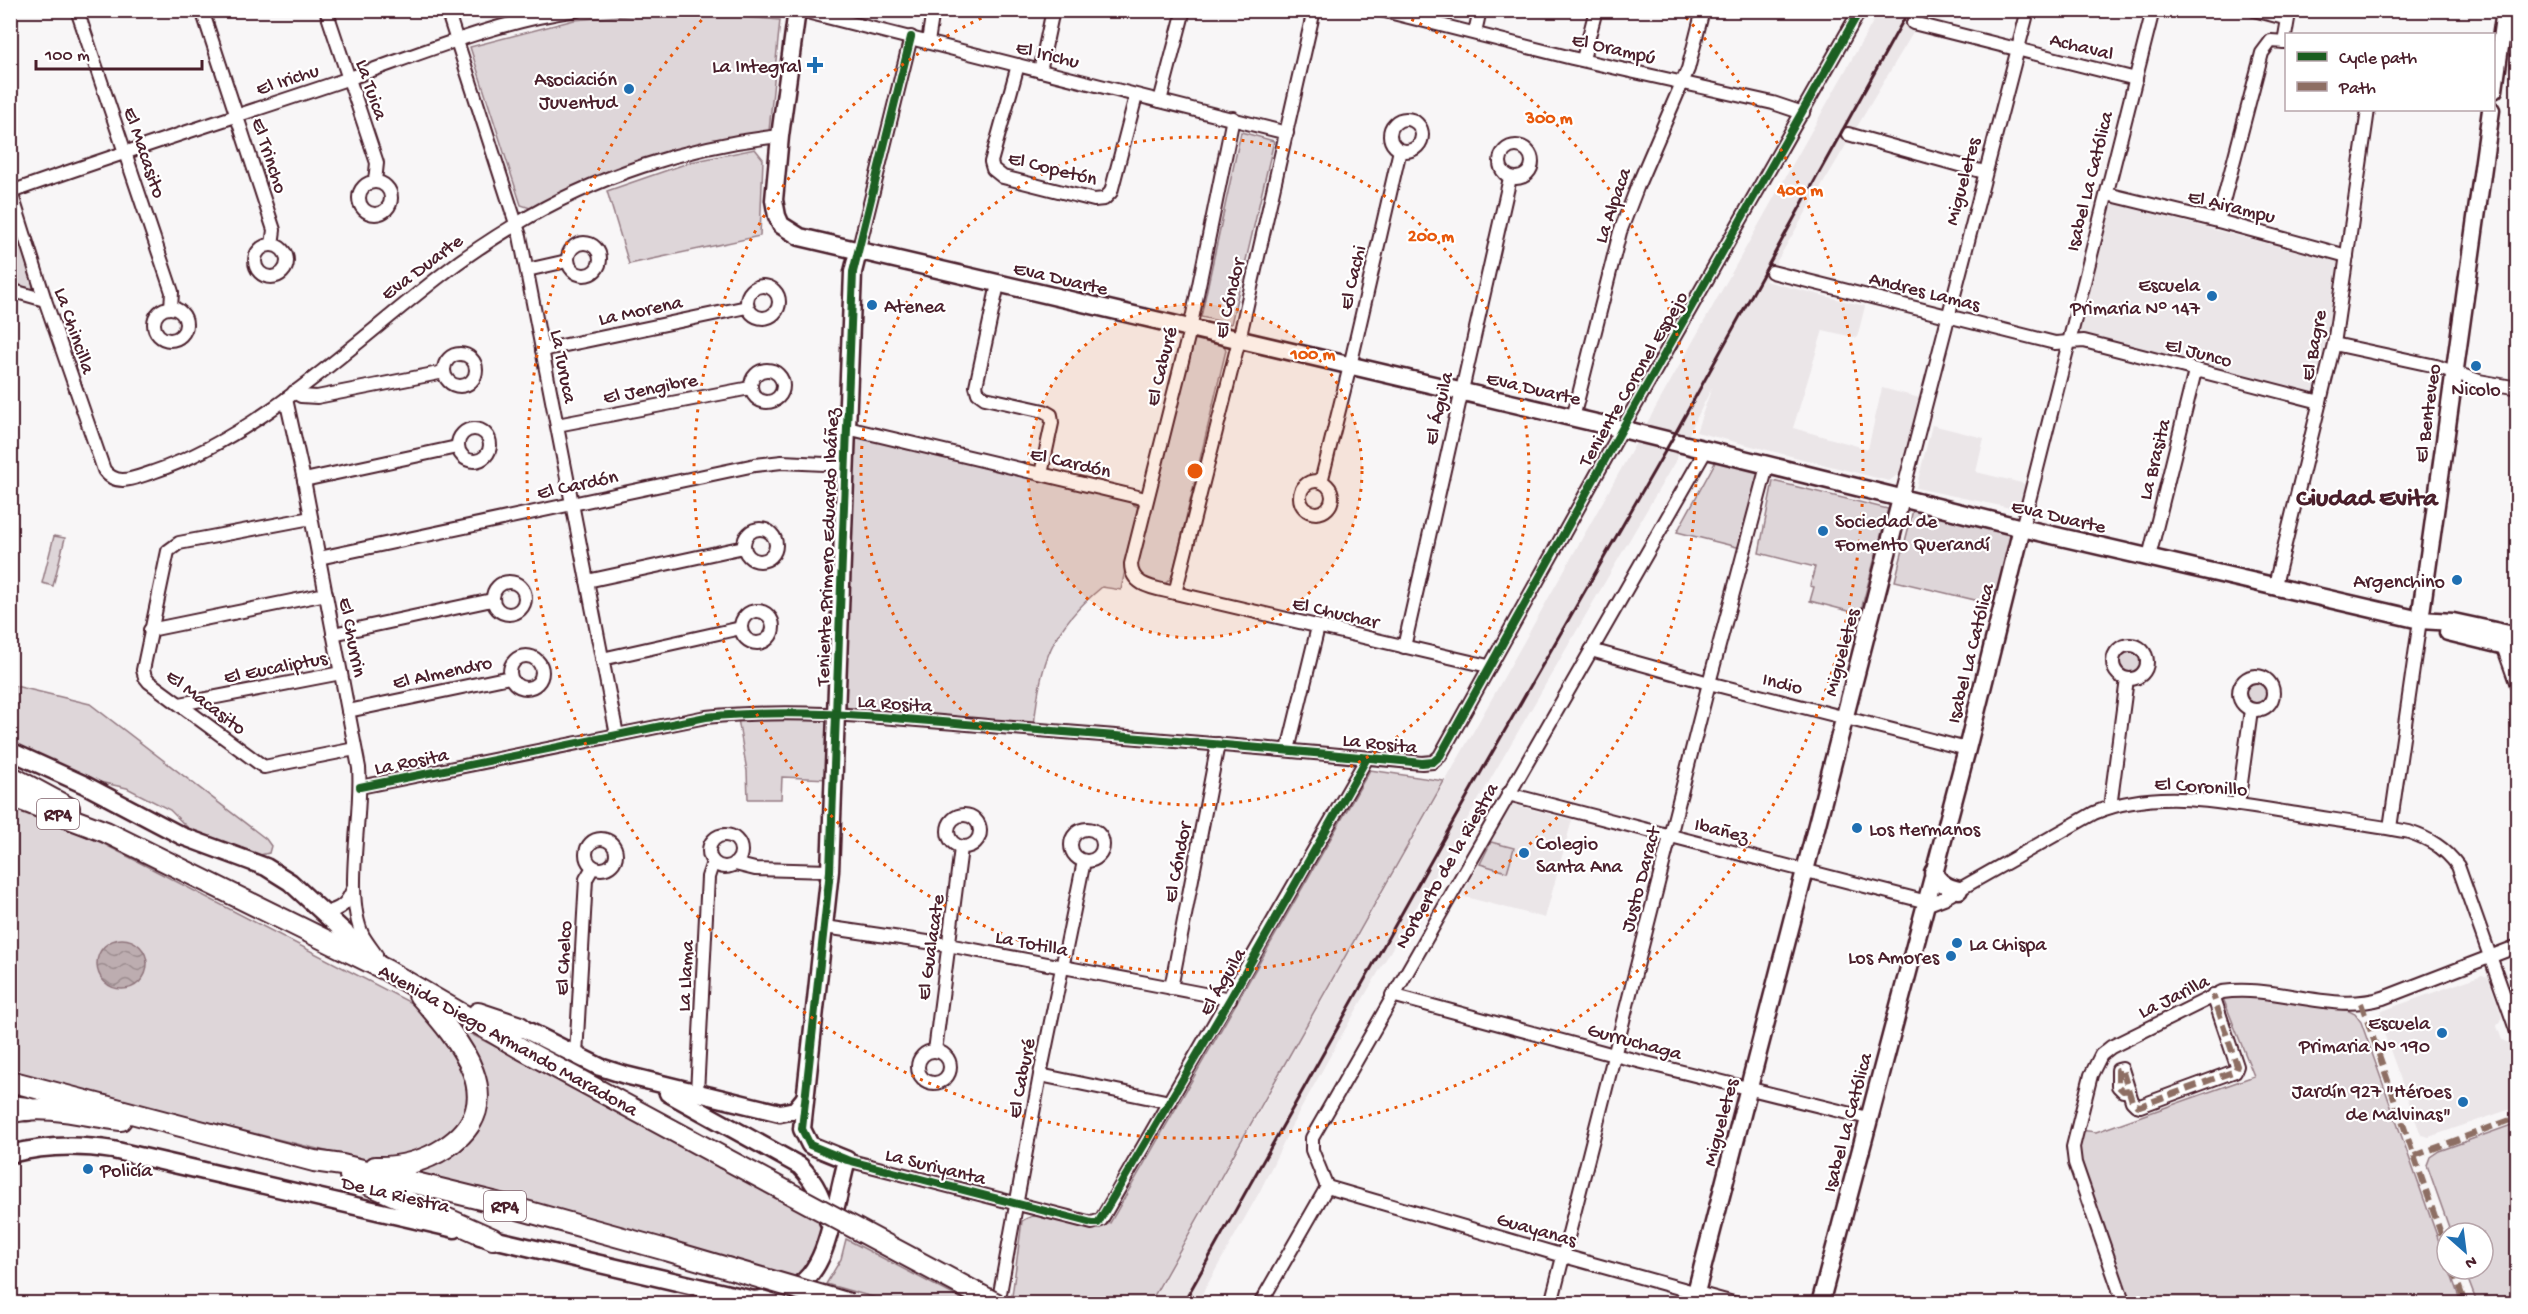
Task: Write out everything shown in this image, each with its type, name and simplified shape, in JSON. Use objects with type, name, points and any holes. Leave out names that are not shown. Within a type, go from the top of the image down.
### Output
[{"type":"main road","points":[[10,776],[56,800],[106,832]]},
{"type":"main road","name":"Avenida Diego Armando Maradona","points":[[10,796],[106,832],[386,970],[520,1048],[998,1304]]},
{"type":"main road","points":[[342,1165],[381,1167],[408,1164],[433,1156],[463,1134],[474,1116],[479,1096],[477,1080],[469,1061],[446,1025],[410,985]]},
{"type":"main road","points":[[444,1002],[520,1027]]},
{"type":"main road","name":"RP4","points":[[10,1081],[314,1161],[342,1165],[493,1202],[850,1304]]},
{"type":"main road","points":[[16,1109],[192,1129]]},
{"type":"main road","points":[[314,1161],[493,1239]]},
{"type":"street","name":"El Macasito","points":[[77,10],[172,292],[171,308]]},
{"type":"street","name":"El Trincho","points":[[202,10],[274,230],[272,245]]},
{"type":"street","name":"La Tuica","points":[[326,10],[377,163],[375,182]]},
{"type":"street","name":"La Turuca","points":[[447,10],[517,224],[617,735]]},
{"type":"street","name":"El Irichu","points":[[11,191],[457,40],[564,11],[577,10]]},
{"type":"street","name":"El Irichu","points":[[798,10],[1287,133]]},
{"type":"street","points":[[780,136],[798,10]]},
{"type":"street","points":[[928,42],[933,10]]},
{"type":"street","points":[[1040,70],[1053,10]]},
{"type":"street","points":[[1160,101],[1184,10]]},
{"type":"street","name":"El Cóndor","points":[[1175,593],[1239,340],[1314,10]]},
{"type":"street","name":"El Orampú","points":[[1381,10],[1773,103],[1803,113]]},
{"type":"street","points":[[1475,32],[1480,10]]},
{"type":"street","points":[[1583,59],[1596,10]]},
{"type":"street","name":"La Alpaca","points":[[1573,418],[1620,232],[1688,69],[1703,10]]},
{"type":"street","name":"Teniente Coronel Espejo","points":[[1433,762],[1440,756],[1488,666],[1860,10]]},
{"type":"street","name":"Migueletes","points":[[1695,1298],[1984,172],[2028,10]]},
{"type":"street","name":"Isabel La Católica","points":[[1820,1304],[1966,749],[2153,10]]},
{"type":"street","points":[[2218,221],[2262,52],[2280,42],[2288,19],[2254,10]]},
{"type":"street","points":[[2495,77],[2505,10]]},
{"type":"street","name":"Achaval","points":[[1913,22],[2136,79]]},
{"type":"street","name":"Teniente Primero Eduardo Ibáñez","points":[[804,1099],[830,871],[853,272],[911,38]]},
{"type":"street","name":"El Copetón","points":[[1018,65],[991,162],[993,170],[1003,177],[1094,200],[1104,199],[1111,192],[1136,96]]},
{"type":"street","name":"El Bagre","points":[[2275,585],[2334,344],[2368,111]]},
{"type":"street","name":"El Benteveo","points":[[2390,828],[2491,111]]},
{"type":"street","name":"El Caburé","points":[[1175,593],[1143,585],[1137,581],[1131,570],[1146,499],[1190,329],[1233,118]]},
{"type":"street","points":[[1848,134],[1984,172]]},
{"type":"street","name":"Eva Duarte","points":[[112,479],[119,481],[132,478],[195,456],[248,426],[449,270],[517,224],[580,191],[631,170],[720,145],[780,136],[774,200],[777,216],[782,225],[800,237],[1622,429],[2022,528],[2275,585],[2420,620],[2448,632],[2510,647]]},
{"type":"street","name":"El Cachi","points":[[1321,482],[1400,150]]},
{"type":"street","name":"El Águila","points":[[1404,647],[1510,178]]},
{"type":"street","name":"La Chincilla","points":[[11,191],[45,300],[104,470],[112,479]]},
{"type":"street","name":"El Airampu","points":[[2107,194],[2347,256]]},
{"type":"street","points":[[526,270],[567,261]]},
{"type":"street","name":"Andres Lamas","points":[[1772,272],[2055,343],[2069,342]]},
{"type":"street","points":[[998,284],[976,386],[978,393],[985,398],[1044,411],[1050,415],[1052,423],[1041,474]]},
{"type":"street","points":[[10,290],[45,300]]},
{"type":"street","name":"La Morena","points":[[542,350],[747,307]]},
{"type":"street","name":"El Junco","points":[[2069,342],[2084,341],[2320,402]]},
{"type":"street","points":[[2334,344],[2436,366],[2453,373],[2517,388]]},
{"type":"street","name":"La Brasita","points":[[2149,557],[2195,371]]},
{"type":"street","points":[[290,395],[317,397],[444,372]]},
{"type":"street","name":"El Jengibre","points":[[557,425],[750,388]]},
{"type":"street","name":"El Churrin","points":[[290,395],[311,518],[356,749],[360,787],[354,885],[356,910],[363,935],[386,970]]},
{"type":"street","name":"El Cardón","points":[[847,428],[1146,499]]},
{"type":"street","points":[[304,480],[457,447]]},
{"type":"street","name":"Norberto de la Riestra","points":[[1327,1187],[1312,1150],[1312,1138],[1392,995],[1707,450]]},
{"type":"street","name":"El Cardón","points":[[319,558],[769,463],[846,465]]},
{"type":"street","name":"Justo Daract","points":[[1551,1304],[1767,466]]},
{"type":"street","name":"El Macasito","points":[[311,518],[179,543],[171,548],[168,551],[143,670],[145,677],[259,765],[270,767],[356,749]]},
{"type":"street","points":[[587,581],[744,547]]},
{"type":"street","name":"El Chuchar","points":[[1175,593],[1488,666]]},
{"type":"street","points":[[150,630],[326,594]]},
{"type":"street","name":"El Eucaliptus","points":[[333,634],[492,600]]},
{"type":"street","name":"Eva Duarte","points":[[2420,620],[2453,622],[2517,636]]},
{"type":"street","points":[[1288,750],[1318,627]]},
{"type":"street","points":[[602,659],[741,628]]},
{"type":"street","points":[[2510,647],[2517,688]]},
{"type":"street","name":"Indio","points":[[1591,650],[1709,684],[1966,749]]},
{"type":"street","name":"El Eucaliptus","points":[[180,704],[341,674]]},
{"type":"street","name":"El Almendro","points":[[348,711],[510,677]]},
{"type":"street","points":[[2110,807],[2127,679]]},
{"type":"street","points":[[2238,806],[2251,710]]},
{"type":"street","name":"La Rosita","points":[[360,787],[706,717],[742,714],[837,714],[1218,744],[1422,764],[1433,762]]},
{"type":"street","name":"El Cóndor","points":[[1171,988],[1218,744]]},
{"type":"street","points":[[10,752],[85,785],[182,836],[266,867],[290,882],[386,970]]},
{"type":"street","name":"El Águila","points":[[1101,1220],[1367,758]]},
{"type":"street","name":"Ibañez","points":[[1508,794],[1925,902]]},
{"type":"street","name":"El Coronillo","points":[[1925,902],[1937,901],[1959,890],[2094,813],[2132,801],[2162,798],[2238,806],[2390,828],[2426,838],[2451,856],[2463,877],[2517,1035]]},
{"type":"street","points":[[735,864],[740,859],[741,847],[733,836],[726,834],[719,836],[709,846],[709,853],[713,862],[723,867],[735,864],[755,869],[830,871]]},
{"type":"street","name":"El Gualacate","points":[[934,1051],[961,848]]},
{"type":"street","name":"El Caburé","points":[[998,1304],[1040,1075],[1084,861]]},
{"type":"street","name":"La Llama","points":[[697,1093],[708,877],[713,862]]},
{"type":"street","name":"El Chelco","points":[[576,1054],[586,879],[593,867]]},
{"type":"street","points":[[1933,872],[1939,882],[1948,888],[1959,890]]},
{"type":"street","name":"El Churrin","points":[[325,913],[342,908],[348,901],[354,885]]},
{"type":"street","name":"La Totilla","points":[[825,927],[948,945],[1230,999]]},
{"type":"street","name":"La Jarilla","points":[[2124,1304],[2074,1156],[2073,1147],[2091,1075],[2102,1055],[2111,1047],[2213,995],[2238,990],[2339,1004],[2361,1003],[2383,998],[2517,946]]},
{"type":"street","name":"Gurruchaga","points":[[1392,995],[1614,1055],[1868,1118]]},
{"type":"street","points":[[2129,1090],[2132,1101],[2140,1106],[2235,1071],[2237,1066],[2213,995]]},
{"type":"street","points":[[520,1027],[576,1054],[677,1096],[800,1166],[813,1179],[822,1198],[830,1231]]},
{"type":"street","points":[[626,1075],[780,1113],[795,1110],[804,1099]]},
{"type":"street","points":[[1040,1075],[1170,1102]]},
{"type":"street","name":"La Suriyanta","points":[[804,1099],[802,1129],[810,1144],[847,1160],[1092,1223],[1101,1220]]},
{"type":"street","name":"De La Riestra","points":[[10,1154],[40,1148],[79,1145],[113,1150],[413,1218],[762,1302]]},
{"type":"street","points":[[762,1302],[801,1284],[813,1273],[824,1253],[847,1160]]},
{"type":"street","points":[[1260,1304],[1327,1187]]},
{"type":"street","name":"Guayanas","points":[[1327,1187],[1564,1256],[1695,1298],[1737,1304]]},
{"type":"shaded area","name":"Asociación Juventud","points":[[678,11],[780,20],[769,131],[648,161],[590,182],[533,209],[521,205],[470,47],[574,20]]},
{"type":"shaded area","points":[[1879,11],[1926,11],[1765,281],[1865,306],[1857,338],[1823,330],[1793,428],[1868,449],[1882,388],[1920,398],[1900,473],[1889,481],[1696,432],[1712,387],[1677,458],[1339,1040],[1292,1125],[1260,1191],[1197,1303],[1151,1304]]},
{"type":"shaded area","points":[[1241,132],[1274,141],[1231,324],[1201,317]]},
{"type":"shaded area","points":[[755,149],[763,159],[760,236],[629,264],[607,191],[691,162]]},
{"type":"shaded area","name":"Escuela Primaria N° 147","points":[[2112,203],[2342,263],[2314,397],[2079,334]]},
{"type":"shaded area","points":[[10,207],[34,283],[32,289],[11,283]]},
{"type":"shaded area","points":[[1199,337],[1223,343],[1226,350],[1172,577],[1165,584],[1144,579],[1137,573],[1136,564],[1191,340]]},
{"type":"shaded area","points":[[1932,425],[1984,438],[1976,472],[2026,484],[2020,510],[1916,488]]},
{"type":"shaded area","points":[[862,437],[1127,501],[1138,507],[1121,590],[1102,587],[1071,617],[1060,633],[1045,665],[1034,726],[856,711],[847,708],[845,700],[852,448],[856,438]]},
{"type":"shaded area","points":[[1717,459],[1760,470],[1741,548],[1677,532]]},
{"type":"shaded area","name":"Sociedad de Fomento Querandí","points":[[1773,481],[1888,509],[1860,614],[1810,601],[1814,587],[1810,586],[1815,567],[1759,553]]},
{"type":"shaded area","points":[[1913,510],[2013,535],[1996,605],[1895,581]]},
{"type":"shaded area","points":[[54,536],[65,538],[53,586],[42,583]]},
{"type":"shaded area","points":[[2130,650],[2138,653],[2141,661],[2138,669],[2130,672],[2122,669],[2119,661],[2122,653]]},
{"type":"shaded area","points":[[2257,681],[2265,684],[2268,692],[2265,700],[2257,703],[2249,700],[2246,692],[2249,684]]},
{"type":"shaded area","points":[[11,685],[90,704],[266,839],[271,846],[269,853],[260,855],[190,830],[170,810],[127,788],[90,780],[11,744]]},
{"type":"shaded area","points":[[824,718],[829,721],[830,779],[782,777],[781,799],[748,799],[747,771],[738,719]]},
{"type":"shaded area","points":[[1370,770],[1444,781],[1150,1303],[1011,1304],[1022,1221],[1032,1216],[1043,1216],[1089,1227],[1100,1227],[1110,1223]]},
{"type":"shaded area","name":"Colegio Santa Ana","points":[[1511,804],[1572,820],[1545,918],[1462,896]]},
{"type":"shaded area","points":[[11,805],[100,842],[720,1163],[821,1219],[822,1238],[817,1254],[795,1283],[358,1159],[11,1073],[10,968],[16,931],[16,906],[10,876]]},
{"type":"shaded area","points":[[1491,842],[1514,848],[1507,872],[1480,864]]},
{"type":"shaded area","name":"Escuela Primaria Nº 190","points":[[2482,975],[2488,977],[2502,1017],[2497,1026],[2502,1040],[2511,1044],[2517,1062],[2517,1107],[2429,1137],[2421,1135],[2378,1017],[2382,1011]]},
{"type":"shaded area","points":[[2249,995],[2347,1010],[2355,1014],[2361,1022],[2435,1230],[2435,1281],[2453,1281],[2461,1303],[2130,1303],[2078,1157],[2080,1130],[2096,1132],[2254,1076],[2223,998]]},
{"type":"shaded area","points":[[2517,1123],[2517,1303],[2477,1303],[2469,1281],[2495,1281],[2495,1221],[2447,1221],[2427,1165],[2430,1157],[2439,1151]]},
{"type":"shaded area","points":[[846,1239],[969,1303],[894,1303],[826,1284],[841,1259]]},
{"type":"water","points":[[122,939],[136,943],[143,950],[147,964],[143,978],[136,985],[122,989],[108,985],[101,978],[97,964],[101,950],[108,943]]},
{"type":"railway","points":[[1183,1304],[1473,786],[1671,441],[1909,10]]},
{"type":"marked path","points":[[2129,1090],[2123,1091],[2118,1086],[2118,1070],[2122,1069],[2132,1101],[2140,1106],[2235,1071],[2237,1066],[2213,995]]},
{"type":"marked path","points":[[2361,1003],[2437,1221]]},
{"type":"marked path","points":[[2414,1156],[2518,1117]]},
{"type":"marked path","points":[[2457,1281],[2465,1304]]},
{"type":"cycle path","points":[[360,787],[706,717],[780,713],[891,718],[1422,763],[1433,762],[1440,756],[1622,429],[1860,10]]},
{"type":"cycle path","points":[[911,37],[853,272],[830,871],[802,1129],[810,1145],[847,1160],[1098,1223],[1230,999],[1367,758]]},
{"type":"place","name":"La Integral","points":[[815,65]]},
{"type":"place","name":"Asociación Juventud","points":[[629,89]]},
{"type":"place","name":"Escuela Primaria N° 147","points":[[2212,296]]},
{"type":"place","name":"Atenea","points":[[872,305]]},
{"type":"place","name":"Nicolo","points":[[2476,366]]},
{"type":"place","name":"Sociedad de Fomento Querandí","points":[[1823,531]]},
{"type":"place","name":"Argenchino","points":[[2457,580]]},
{"type":"place","name":"Los Hermanos","points":[[1857,828]]},
{"type":"place","name":"Colegio Santa Ana","points":[[1524,853]]},
{"type":"place","name":"La Chispa","points":[[1957,943]]},
{"type":"place","name":"Los Amores","points":[[1951,956]]},
{"type":"place","name":"Escuela Primaria Nº 190","points":[[2442,1033]]},
{"type":"place","name":"Jardín 927 \"Héroes de Malvinas\"","points":[[2463,1102]]},
{"type":"place","name":"Policía","points":[[88,1169]]},
{"type":"district","name":"Ciudad Evita","points":[[2367,496]]}]
